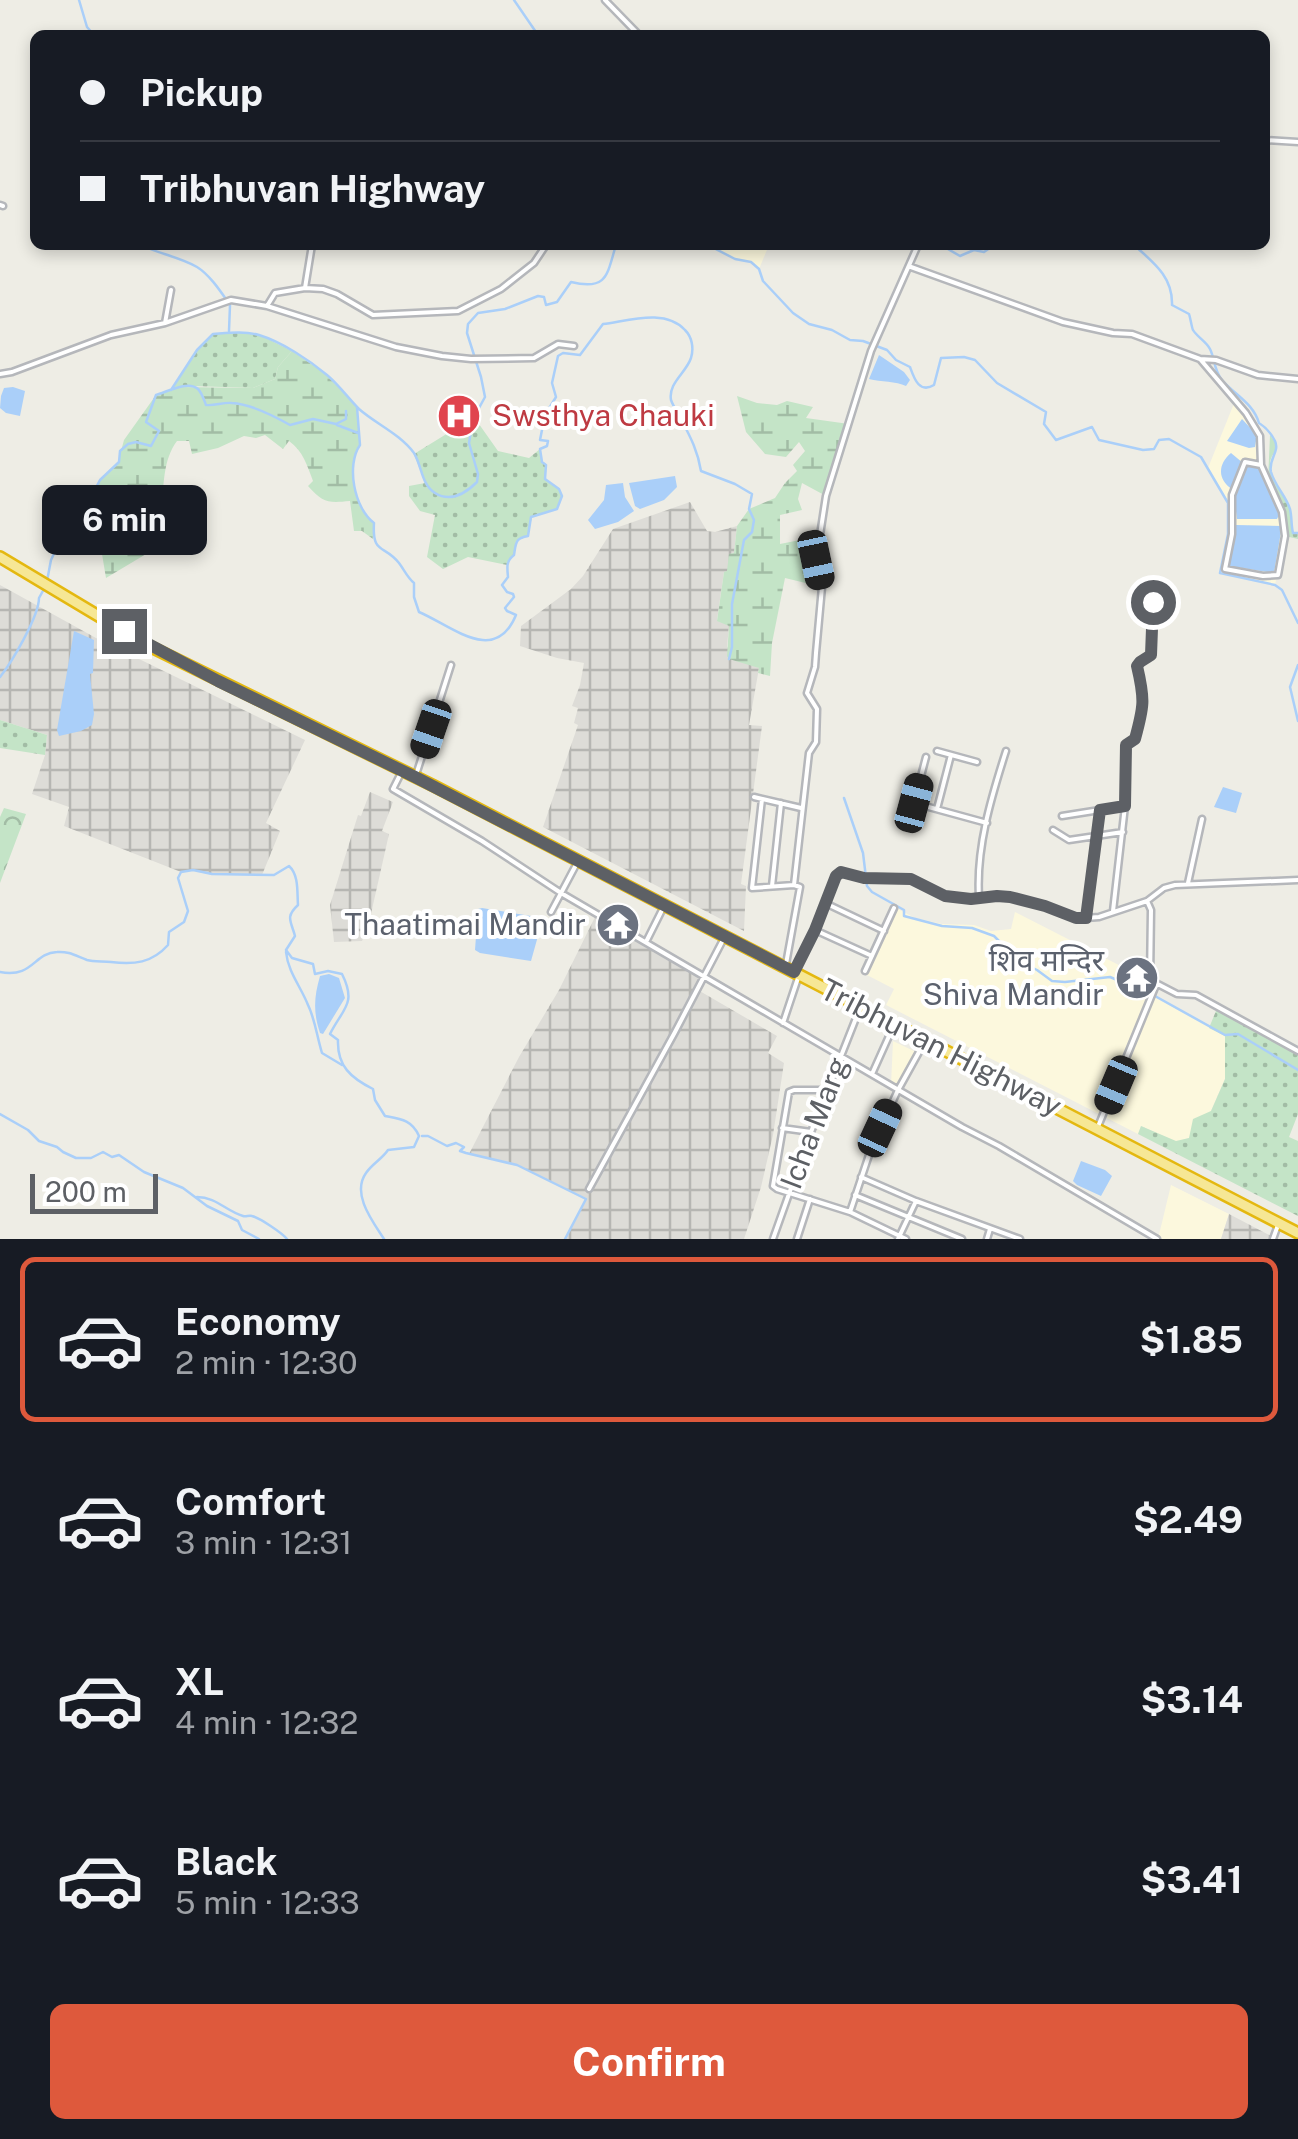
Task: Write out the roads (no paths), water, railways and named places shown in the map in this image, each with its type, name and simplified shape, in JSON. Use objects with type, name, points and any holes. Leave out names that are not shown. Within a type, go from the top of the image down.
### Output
[{"type":"highway","name":"Tribhuvan Highway","points":[[0,557],[147,644],[415,777],[1298,1233]]},
{"type":"street","points":[[605,0],[634,30]]},
{"type":"street","points":[[1270,140],[1298,142],[1298,134]]},
{"type":"street","points":[[305,288],[311,250]]},
{"type":"street","points":[[267,306],[275,293],[305,288],[337,294],[373,315],[458,311],[501,289],[534,263],[543,250]]},
{"type":"street","points":[[794,884],[809,753],[816,742],[817,709],[807,693],[818,636],[822,587],[816,560],[826,496],[876,337],[916,250]]},
{"type":"street","points":[[910,267],[1064,322],[1132,334],[1258,376],[1298,379]]},
{"type":"street","points":[[165,323],[171,290]]},
{"type":"street","points":[[0,374],[231,300],[267,306],[396,347],[442,356],[534,358],[558,344],[574,346]]},
{"type":"street","points":[[1200,359],[1246,413],[1260,436],[1261,465],[1282,512],[1285,536],[1278,575],[1225,569],[1232,534],[1232,495],[1245,462],[1261,465]]},
{"type":"street","points":[[1113,911],[1124,832],[1126,745],[1135,739],[1143,708],[1137,666],[1151,655],[1153,602],[1174,602]]},
{"type":"street","points":[[415,777],[450,665]]},
{"type":"street","points":[[937,751],[976,762]]},
{"type":"street","points":[[979,898],[978,868],[986,824],[1006,751]]},
{"type":"street","points":[[937,810],[951,755]]},
{"type":"street","points":[[926,757],[914,803],[986,824]]},
{"type":"street","points":[[402,771],[394,790],[704,977],[1157,1239]]},
{"type":"street","points":[[754,797],[801,808]]},
{"type":"street","points":[[762,799],[752,888],[794,884],[800,887],[793,972],[784,1022]]},
{"type":"street","points":[[772,886],[781,803]]},
{"type":"street","points":[[1062,816],[1125,806]]},
{"type":"street","points":[[1086,918],[1100,810]]},
{"type":"street","points":[[1188,883],[1202,819]]},
{"type":"street","points":[[1053,830],[1070,840],[1124,832]]},
{"type":"street","points":[[551,912],[578,861]]},
{"type":"street","points":[[793,972],[841,872],[911,879],[945,896],[1010,897],[1076,918],[1147,901],[1164,888],[1188,883],[1298,880]]},
{"type":"street","points":[[1147,901],[1151,910],[1150,980],[1178,994],[1196,994],[1298,1051]]},
{"type":"street","points":[[825,903],[884,931]]},
{"type":"street","points":[[646,942],[664,905]]},
{"type":"street","points":[[865,971],[894,908]]},
{"type":"street","points":[[815,930],[872,956]]},
{"type":"street","points":[[589,1189],[724,937]]},
{"type":"street","points":[[1098,1128],[1156,984]]},
{"type":"street","name":"Icha Marg","points":[[774,1239],[788,1192],[860,1008]]},
{"type":"street","points":[[872,1074],[894,1024]]},
{"type":"street","points":[[850,1212],[898,1090],[925,1041]]},
{"type":"street","points":[[826,1090],[791,1090],[772,1184],[776,1189],[850,1212],[901,1238],[916,1200]]},
{"type":"street","points":[[782,1128],[811,1132]]},
{"type":"street","points":[[861,1177],[1020,1239]]},
{"type":"street","points":[[856,1195],[962,1239]]},
{"type":"street","points":[[797,1239],[810,1198]]},
{"type":"street","points":[[1272,1239],[1279,1223]]},
{"type":"street","points":[[986,1239],[990,1228]]},
{"type":"water","points":[[879,355],[904,372],[910,380],[906,386],[869,379]]},
{"type":"water","points":[[4,388],[25,391],[20,416],[0,408]]},
{"type":"water","points":[[1242,419],[1257,435],[1255,447],[1227,441]]},
{"type":"water","points":[[1231,453],[1243,463],[1232,489],[1221,471]]},
{"type":"water","points":[[1247,464],[1258,466],[1280,513],[1277,519],[1237,519],[1234,496]]},
{"type":"water","points":[[675,476],[677,487],[664,500],[640,509],[635,506],[629,483]]},
{"type":"water","points":[[623,483],[625,497],[634,511],[618,522],[595,529],[588,520],[604,500],[606,485]]},
{"type":"water","points":[[1236,525],[1282,526],[1274,573],[1229,566]]},
{"type":"water","points":[[74,631],[94,640],[90,674],[94,714],[92,725],[59,736],[57,730]]},
{"type":"water","points":[[1223,787],[1242,793],[1236,813],[1214,807]]},
{"type":"water","points":[[478,909],[543,918],[531,961],[475,950]]},
{"type":"water","points":[[320,976],[339,978],[345,998],[323,1034],[316,1018],[316,998]]},
{"type":"water","points":[[1081,1161],[1112,1176],[1101,1196],[1073,1181]]},
{"type":"waterway","points":[[79,0],[90,30]]},
{"type":"waterway","points":[[514,0],[535,30]]},
{"type":"waterway","points":[[154,250],[206,274],[230,305],[229,331]]},
{"type":"waterway","points":[[171,390],[197,350],[213,334],[248,333],[268,338],[320,369],[359,409],[402,440],[414,453],[430,489],[441,496],[458,495],[477,482],[469,443],[473,419],[485,397],[467,333],[468,324],[478,313],[505,309],[538,296],[544,297],[546,305],[557,302],[571,282],[599,282],[608,272],[615,250]]},
{"type":"waterway","points":[[718,250],[751,262],[759,269],[763,281],[809,324],[887,350],[910,367],[915,380],[924,388],[934,385],[941,358],[964,357],[975,360],[997,383],[1046,412],[1044,424],[1056,440],[1092,427],[1099,440],[1143,450],[1154,449],[1159,440],[1169,439],[1201,457],[1228,503],[1228,534],[1220,573],[1275,585],[1282,590],[1298,623]]},
{"type":"waterway","points":[[950,250],[960,256],[974,250]]},
{"type":"waterway","points":[[974,250],[987,250]]},
{"type":"waterway","points":[[1139,250],[1166,278],[1172,305],[1189,314],[1193,330],[1210,349],[1219,376],[1273,438],[1276,449],[1271,472],[1290,509],[1293,533],[1298,533]]},
{"type":"waterway","points":[[357,407],[360,445],[353,464],[354,486],[361,507],[374,523],[377,545],[394,557],[414,583],[419,612],[472,638],[497,638],[516,615],[505,608],[514,597],[502,585],[508,577],[508,564],[517,542],[528,536],[531,517],[557,509],[562,496],[545,479],[546,465],[540,449],[548,441],[540,440],[545,415],[556,397],[552,383],[558,356],[580,355],[603,324],[646,318],[677,323],[689,336],[692,350],[689,363],[672,388],[671,400],[694,445],[701,471],[752,494],[749,509],[754,520],[752,532],[744,540],[732,604],[729,659]]},
{"type":"waterway","points":[[47,581],[51,560],[65,530],[79,520],[100,480],[119,462],[120,451],[136,442],[151,446],[159,431],[146,422],[156,395],[183,386],[194,387],[201,392],[206,405],[247,406],[290,425],[313,419],[336,424],[346,419],[346,411]]},
{"type":"waterway","points":[[337,425],[358,433]]},
{"type":"waterway","points":[[0,677],[24,639],[44,589]]},
{"type":"waterway","points":[[1298,665],[1290,687],[1298,721]]},
{"type":"waterway","points":[[844,798],[863,853],[867,886],[904,910],[904,916],[942,926],[972,928],[994,936],[1019,961],[1052,981],[1110,977],[1155,996],[1225,1035],[1238,1034],[1298,1070]]},
{"type":"waterway","points":[[0,972],[20,972],[43,956],[57,952],[96,961],[127,963],[149,959],[168,945],[169,932],[184,922],[188,911],[178,878],[181,872],[274,875],[289,866],[296,879],[298,905],[290,916],[295,936],[286,950],[292,958],[313,964],[315,974],[342,974],[348,999],[330,1034],[338,1040],[343,1064],[352,1076],[373,1089],[385,1116],[409,1123],[419,1136],[414,1147],[388,1150],[362,1181],[365,1208],[384,1239]]},
{"type":"waterway","points":[[286,952],[310,1010],[322,1053],[342,1065]]},
{"type":"waterway","points":[[0,1114],[39,1141],[76,1158],[91,1158],[103,1152],[112,1157],[119,1155],[144,1172],[183,1188],[207,1206],[238,1221],[242,1230],[259,1239]]},
{"type":"waterway","points":[[422,1136],[447,1146],[456,1143],[466,1153],[517,1165],[586,1199],[565,1239]]},
{"type":"waterway","points":[[197,1197],[210,1199],[243,1216],[256,1217],[287,1239]]},
{"type":"place","name":"Swsthya Chauki","points":[[459,416]]},
{"type":"place","name":"Thaatimai Mandir","points":[[618,925]]},
{"type":"place","name":"शिव मन्दिर Shiva Mandir","points":[[1137,978]]}]
